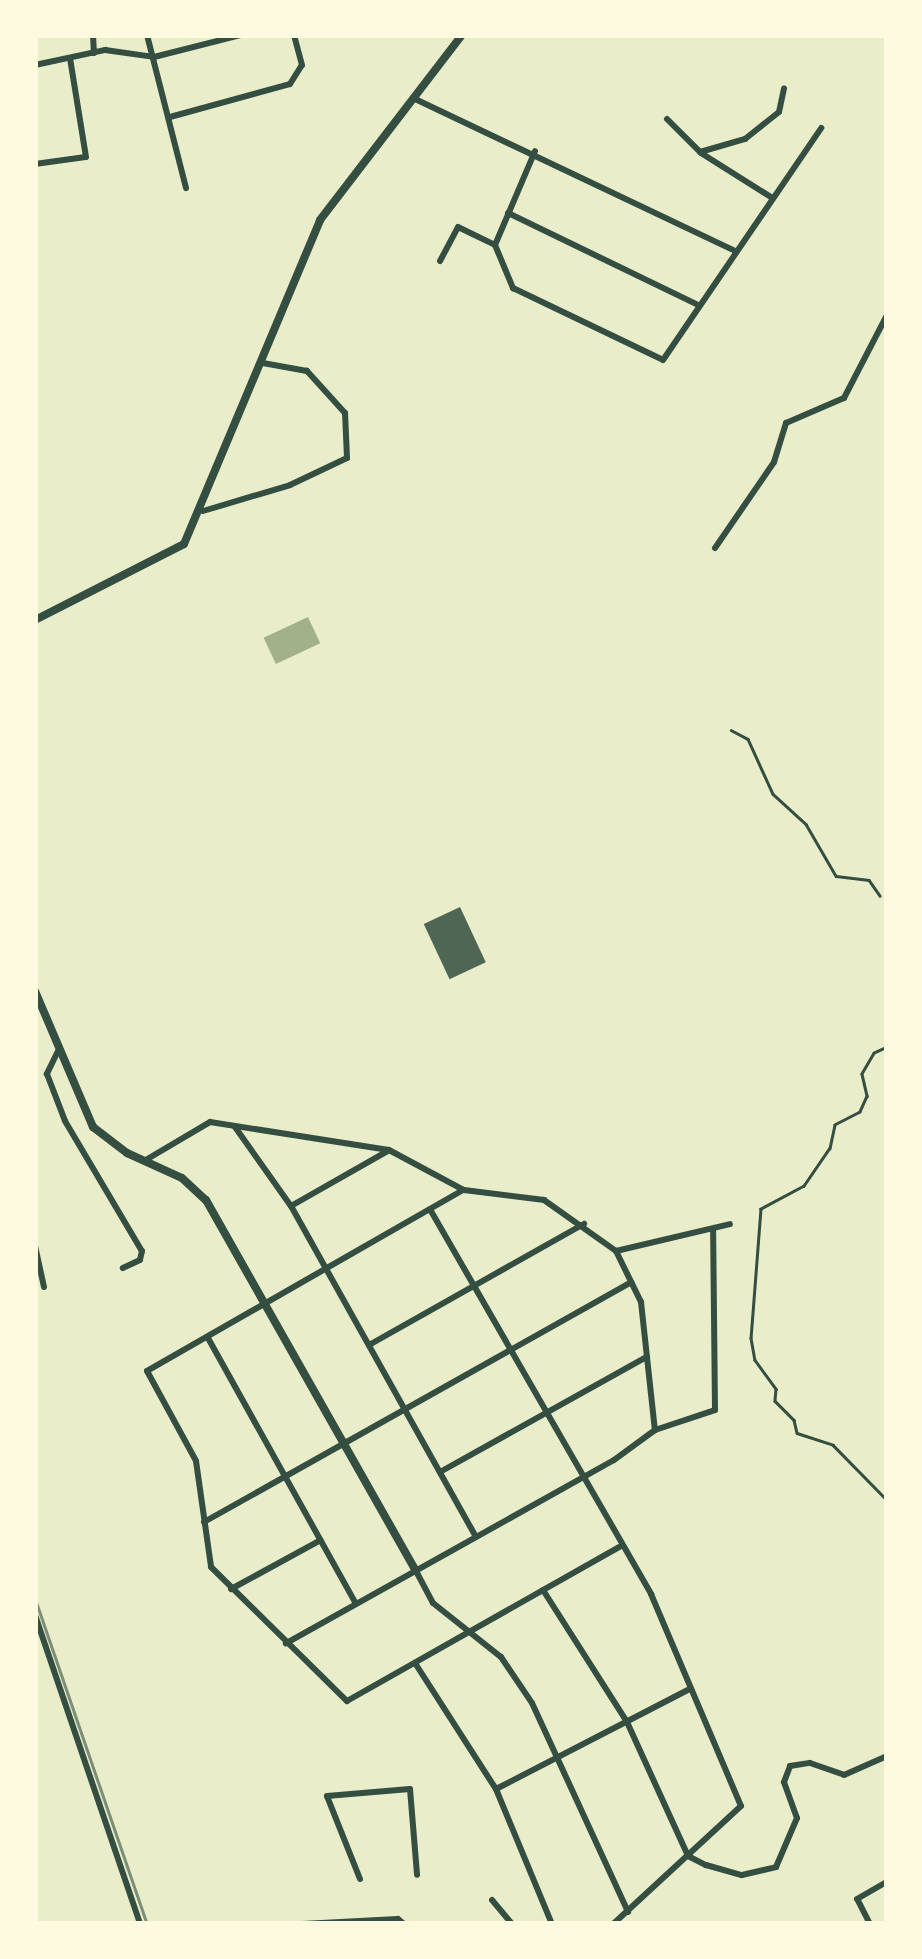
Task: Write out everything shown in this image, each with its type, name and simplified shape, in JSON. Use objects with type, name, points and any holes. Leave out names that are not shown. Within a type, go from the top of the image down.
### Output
[{"type":"street","points":[[94,35],[94,53]]},
{"type":"street","points":[[147,35],[186,188]]},
{"type":"street","points":[[35,65],[94,53],[154,58],[241,35]]},
{"type":"street","points":[[170,117],[290,84],[302,65],[294,35]]},
{"type":"street","points":[[35,620],[184,544],[203,511],[320,220],[462,35]]},
{"type":"street","points":[[35,164],[86,157],[70,58]]},
{"type":"street","points":[[700,152],[745,139],[779,112],[784,90]]},
{"type":"street","points":[[413,98],[472,131],[534,152],[735,251]]},
{"type":"street","points":[[668,119],[700,152],[772,197]]},
{"type":"street","points":[[440,260],[458,227],[495,245],[514,288],[663,360],[821,128]]},
{"type":"street","points":[[495,245],[534,152]]},
{"type":"street","points":[[508,214],[698,305]]},
{"type":"street","points":[[715,548],[774,462],[786,423],[844,398],[887,315]]},
{"type":"street","points":[[203,511],[290,486],[348,458],[345,413],[306,372],[264,363]]},
{"type":"street","points":[[35,991],[93,1127],[144,1161],[196,1188],[434,1603],[473,1630],[502,1657],[560,1756],[628,1912]]},
{"type":"street","points":[[59,1049],[47,1074],[65,1121],[142,1251],[140,1260],[124,1268]]},
{"type":"street","points":[[144,1161],[202,1123],[235,1126],[389,1150],[464,1190],[544,1200],[584,1224],[616,1251],[641,1302],[655,1430]]},
{"type":"street","points":[[235,1126],[291,1206],[476,1537]]},
{"type":"street","points":[[291,1206],[389,1150]]},
{"type":"street","points":[[464,1190],[147,1371],[196,1461],[205,1491],[203,1523],[212,1567],[347,1701],[619,1548]]},
{"type":"street","points":[[431,1211],[619,1548],[651,1594],[741,1806],[613,1924]]},
{"type":"street","points":[[368,1345],[584,1224]]},
{"type":"street","points":[[616,1251],[730,1224]]},
{"type":"street","points":[[286,1643],[581,1478],[655,1430],[716,1410],[713,1231]]},
{"type":"street","points":[[35,1246],[44,1287]]},
{"type":"street","points":[[203,1523],[631,1282]]},
{"type":"street","points":[[208,1338],[356,1604]]},
{"type":"street","points":[[440,1472],[647,1357]]},
{"type":"street","points":[[231,1589],[321,1540]]},
{"type":"street","points":[[543,1590],[627,1722],[688,1856],[742,1875],[773,1870],[797,1818],[784,1782],[790,1766],[810,1764],[844,1776],[887,1756]]},
{"type":"street","points":[[35,1615],[140,1924]]},
{"type":"street","points":[[415,1663],[496,1790],[552,1924]]},
{"type":"street","points":[[496,1790],[690,1689]]},
{"type":"street","points":[[360,1879],[327,1796],[410,1788],[417,1876]]},
{"type":"street","points":[[870,1924],[857,1899],[887,1882]]},
{"type":"street","points":[[492,1900],[512,1924]]},
{"type":"street","points":[[302,1924],[404,1924]]},
{"type":"path","points":[[731,730],[748,738],[772,794],[806,824],[826,865],[850,881],[868,880],[880,896]]},
{"type":"path","points":[[887,1047],[874,1053],[862,1074],[867,1096],[860,1112],[835,1125],[830,1148],[804,1186],[761,1208],[752,1338],[756,1360],[776,1389],[774,1400],[794,1420],[796,1433],[833,1445],[887,1500]]},
{"type":"shaded area","points":[[308,617],[320,643],[276,664],[264,638]]},
{"type":"building","points":[[460,907],[486,962],[450,979],[424,924]]},
{"type":"tram line","points":[[35,1598],[147,1924]]}]
